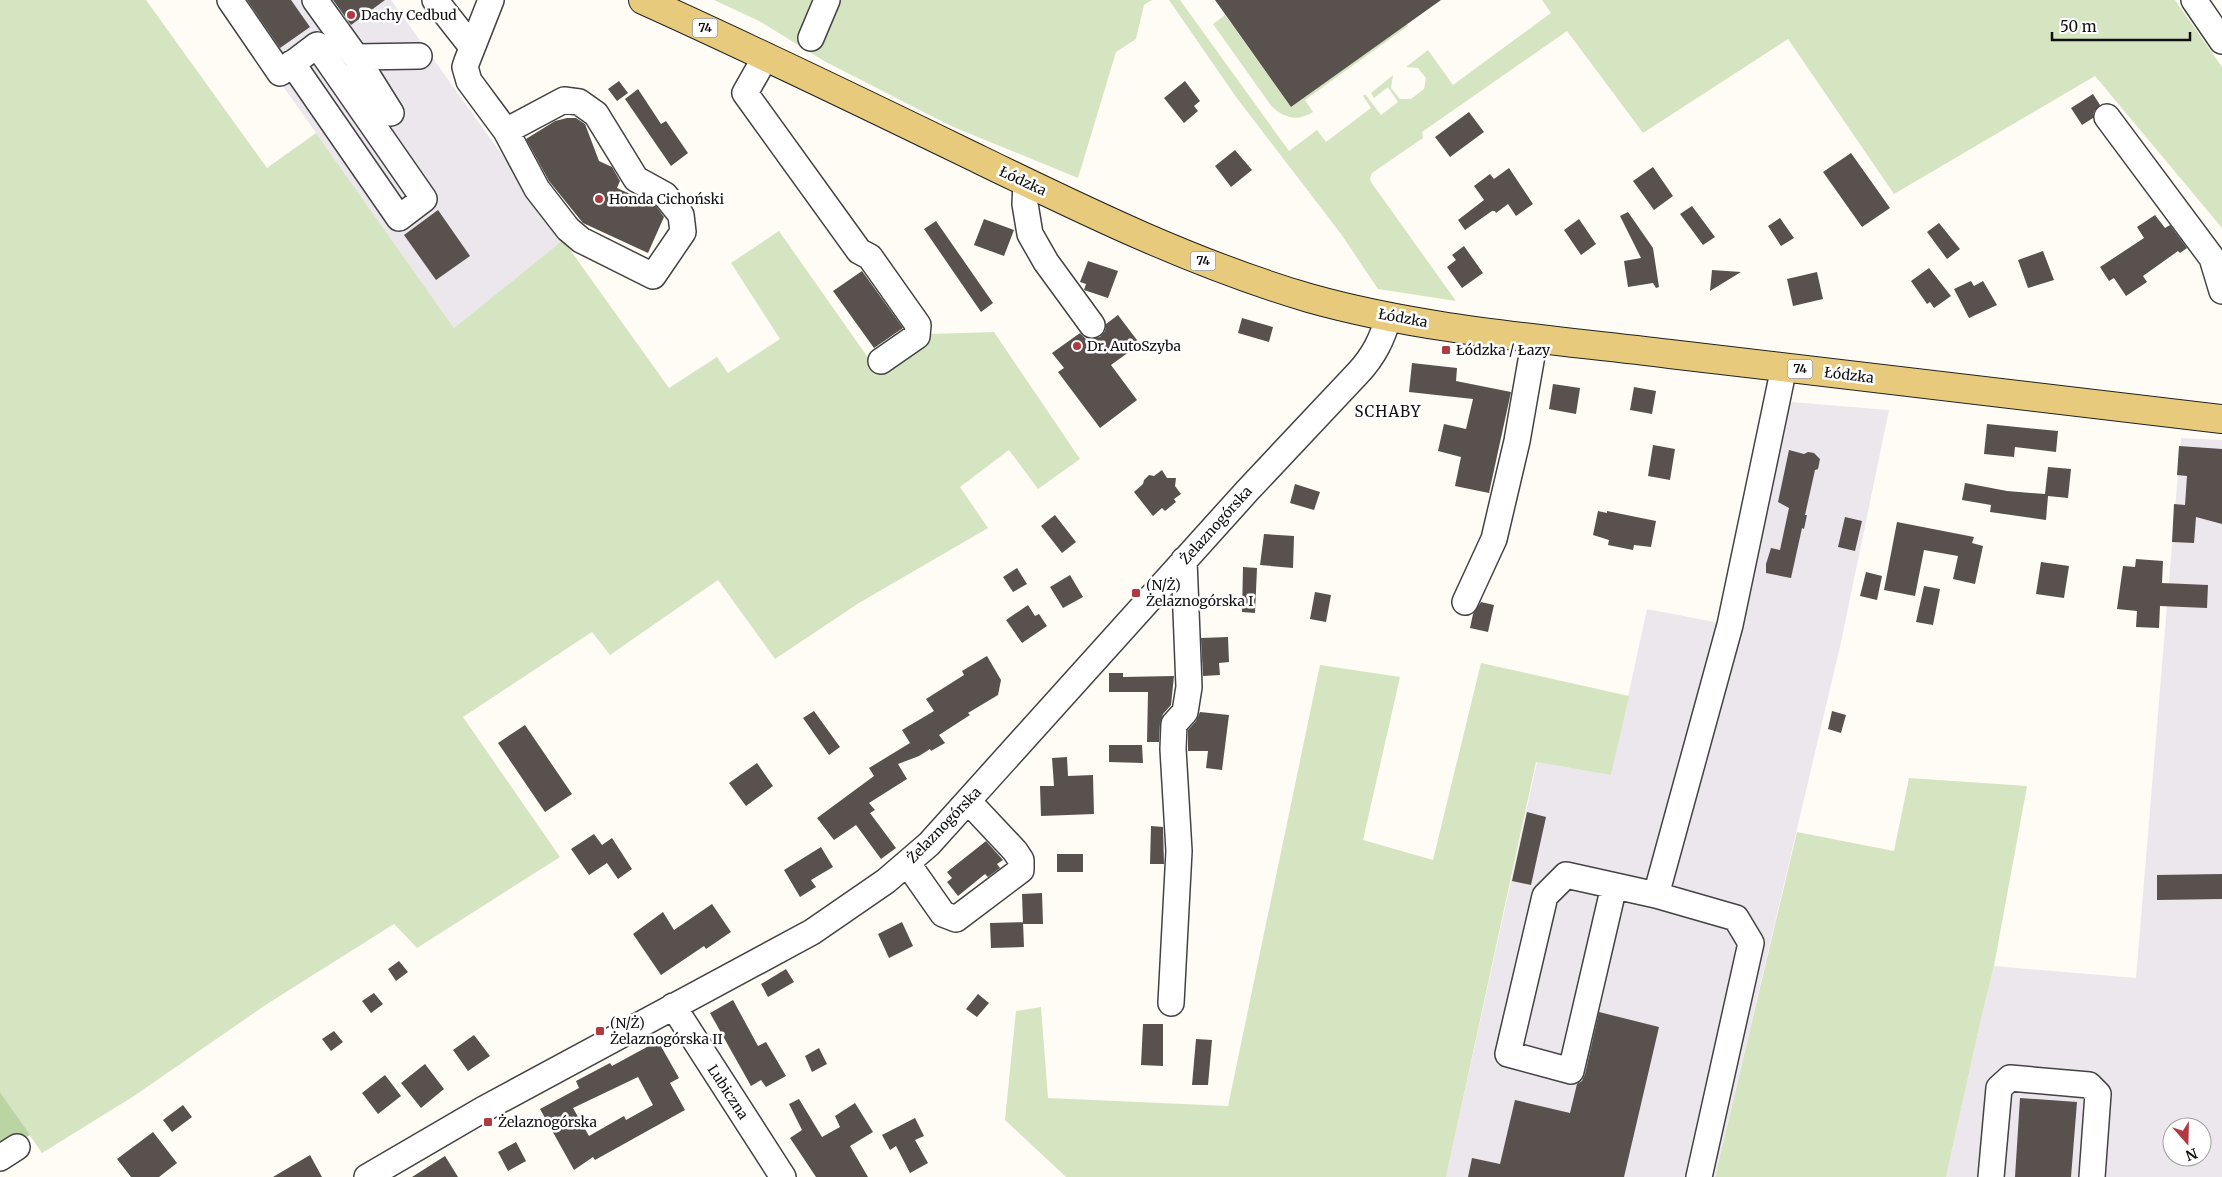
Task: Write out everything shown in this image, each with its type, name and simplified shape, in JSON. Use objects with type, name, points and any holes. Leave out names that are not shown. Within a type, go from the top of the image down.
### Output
[{"type":"main road","name":"Łódzka","points":[[643,0],[766,56],[1137,234],[1217,267],[1347,308],[1535,338],[2222,419]]},
{"type":"street","points":[[230,0],[280,73],[292,63],[317,44],[424,199],[399,218],[292,63]]},
{"type":"street","points":[[315,0],[367,58],[394,105]]},
{"type":"street","points":[[435,0],[472,47]]},
{"type":"street","points":[[491,0],[465,67],[469,82],[506,131],[537,189],[568,229],[581,240],[653,276],[683,232],[681,215],[665,195],[636,179],[596,114],[579,102],[564,100],[506,131]]},
{"type":"street","points":[[811,38],[827,0]]},
{"type":"street","points":[[2194,0],[2222,41]]},
{"type":"street","points":[[367,58],[419,56]]},
{"type":"street","points":[[766,56],[745,93],[859,251],[870,257],[918,325],[917,336],[881,361]]},
{"type":"street","points":[[2107,117],[2212,258],[2222,291]]},
{"type":"street","points":[[1026,182],[1025,204],[1030,234],[1046,262],[1092,325]]},
{"type":"street","name":"Żelaznogórska","points":[[367,1177],[482,1110],[832,919],[908,864],[968,801],[1184,560],[1371,359],[1379,346],[1389,316]]},
{"type":"street","points":[[1465,602],[1494,539],[1517,442],[1535,338]]},
{"type":"street","points":[[1656,895],[1730,625],[1784,367]]},
{"type":"street","points":[[1171,1003],[1180,851],[1173,750],[1174,724],[1185,712],[1189,687],[1184,560]]},
{"type":"street","points":[[908,864],[943,914],[956,918],[1021,870],[1021,860],[1015,850],[968,801]]},
{"type":"street","points":[[1614,886],[1571,1071],[1508,1054],[1545,896],[1566,875],[1656,895],[1736,918],[1751,943],[1698,1177]]},
{"type":"street","name":"Lubiczna","points":[[673,1006],[783,1177]]},
{"type":"street","points":[[1991,1177],[1999,1088],[2010,1078],[2089,1085],[2098,1094],[2092,1177]]},
{"type":"shaded area","points":[[222,0],[391,0],[563,240],[454,328]]},
{"type":"shaded area","points":[[1778,401],[1889,410],[1841,642],[1715,1177],[1446,1177],[1537,762],[1611,775],[1647,609],[1730,625]]},
{"type":"shaded area","points":[[2181,438],[2222,440],[2222,1177],[1946,1177],[1994,966],[2136,978]]},
{"type":"green space","points":[[0,0],[146,0],[267,168],[316,133],[454,328],[563,240],[669,388],[717,357],[728,373],[780,339],[731,263],[779,231],[876,369],[929,334],[994,332],[1080,459],[1038,489],[1009,450],[960,487],[988,528],[859,603],[775,659],[718,580],[610,655],[592,632],[463,717],[560,857],[417,948],[394,924],[267,1004],[134,1096],[42,1153],[0,1092]]},
{"type":"green space","points":[[714,0],[1152,0],[1144,5],[1136,39],[1116,52],[1078,178],[951,126],[824,61],[759,21]]},
{"type":"green space","points":[[1169,0],[1180,0],[1289,151],[1317,130],[1326,142],[1371,108],[1363,96],[1365,94],[1381,115],[1398,102],[1388,87],[1374,98],[1371,93],[1393,75],[1391,88],[1400,99],[1411,99],[1424,89],[1426,78],[1418,68],[1406,67],[1428,50],[1453,85],[1551,13],[1542,0],[2175,0],[2222,67],[2222,228],[2095,76],[1894,194],[1788,39],[1643,133],[1567,31],[1422,132],[1423,138],[1372,173],[1371,182],[1456,301],[1378,289],[1341,234],[1236,97]]},
{"type":"green space","points":[[1225,15],[1291,107],[1407,24],[1408,26],[1305,100],[1313,112],[1296,118],[1286,116],[1272,107],[1213,24]]},
{"type":"green space","points":[[1481,663],[1629,696],[1611,775],[1536,762],[1446,1177],[1066,1177],[1005,1120],[1016,1011],[1041,1007],[1048,1098],[1228,1106],[1320,665],[1400,677],[1363,840],[1433,860]]},
{"type":"green space","points":[[1909,778],[2027,786],[1994,966],[1946,1177],[1715,1177],[1797,832],[1894,851]]},
{"type":"green space","points":[[0,1092],[30,1135],[0,1154]]},
{"type":"building","points":[[247,0],[291,0],[310,27],[280,48]]},
{"type":"building","name":"Dachy Cedbud","points":[[333,0],[385,0],[351,25]]},
{"type":"building","points":[[1215,0],[1441,0],[1291,107]]},
{"type":"building","points":[[619,81],[628,93],[617,101],[608,89]]},
{"type":"building","points":[[1185,81],[1200,101],[1194,106],[1198,111],[1184,123],[1164,98]]},
{"type":"building","points":[[638,89],[661,124],[666,121],[688,153],[671,166],[625,99]]},
{"type":"building","points":[[2093,94],[2100,105],[2094,111],[2093,118],[2082,125],[2071,108]]},
{"type":"building","points":[[1469,112],[1484,132],[1450,157],[1435,137]]},
{"type":"building","name":"Honda Cichoński","points":[[576,118],[585,124],[599,161],[612,167],[620,181],[617,188],[656,206],[664,217],[648,253],[583,223],[549,181],[526,139],[555,121]]},
{"type":"building","points":[[1235,150],[1252,170],[1231,187],[1215,166]]},
{"type":"building","points":[[1851,153],[1890,208],[1862,227],[1823,172]]},
{"type":"building","points":[[1653,167],[1673,196],[1654,210],[1633,181]]},
{"type":"building","points":[[1509,168],[1533,204],[1516,216],[1508,204],[1496,213],[1492,211],[1465,230],[1458,220],[1484,200],[1474,186],[1490,174],[1494,179]]},
{"type":"building","points":[[1692,206],[1715,237],[1703,245],[1680,214]]},
{"type":"building","points":[[438,210],[470,256],[436,280],[404,235]]},
{"type":"building","points":[[1628,212],[1653,248],[1659,287],[1656,288],[1653,283],[1628,287],[1624,261],[1641,258],[1620,216]]},
{"type":"building","points":[[2155,215],[2165,228],[2170,225],[2187,248],[2180,253],[2178,251],[2143,276],[2147,282],[2126,296],[2114,278],[2109,281],[2100,267],[2144,238],[2137,227]]},
{"type":"building","points":[[1780,218],[1794,238],[1781,246],[1768,226]]},
{"type":"building","points":[[984,219],[1014,230],[1004,256],[974,245]]},
{"type":"building","points":[[1579,219],[1596,244],[1581,255],[1564,230]]},
{"type":"building","points":[[936,221],[993,303],[981,312],[924,229]]},
{"type":"building","points":[[1939,223],[1960,249],[1947,259],[1927,232]]},
{"type":"building","points":[[1464,246],[1483,273],[1462,288],[1447,267],[1456,260],[1452,255]]},
{"type":"building","points":[[2043,251],[2054,280],[2028,288],[2018,260]]},
{"type":"building","points":[[1088,261],[1118,271],[1108,298],[1084,290],[1086,284],[1080,282]]},
{"type":"building","points":[[1929,268],[1951,296],[1934,308],[1930,302],[1927,304],[1911,281]]},
{"type":"building","points":[[1712,270],[1741,272],[1710,291]]},
{"type":"building","points":[[862,271],[903,328],[874,348],[833,291]]},
{"type":"building","points":[[1817,272],[1823,299],[1793,306],[1787,279]]},
{"type":"building","points":[[1971,281],[1974,286],[1983,281],[1997,305],[1969,318],[1954,289]]},
{"type":"building","points":[[1118,315],[1140,344],[1111,365],[1137,400],[1100,428],[1058,372],[1064,368],[1052,353],[1080,333],[1086,339],[1100,337],[1105,331],[1106,324]]},
{"type":"building","points":[[1242,318],[1273,327],[1269,342],[1238,333]]},
{"type":"building","points":[[1412,363],[1457,368],[1456,381],[1511,392],[1489,493],[1455,486],[1461,457],[1438,451],[1444,424],[1466,429],[1473,399],[1409,392]]},
{"type":"building","points":[[1553,384],[1580,388],[1576,414],[1549,409]]},
{"type":"building","points":[[1634,387],[1656,391],[1652,414],[1630,410]]},
{"type":"building","points":[[1987,424],[2058,431],[2056,452],[2015,447],[2014,457],[1984,454]]},
{"type":"building","points":[[1653,445],[1675,449],[1670,480],[1648,476]]},
{"type":"building","points":[[2179,446],[2222,449],[2222,524],[2196,517],[2194,543],[2172,542],[2174,504],[2185,505],[2187,476],[2177,475]]},
{"type":"building","points":[[1789,450],[1804,454],[1808,452],[1814,453],[1820,459],[1818,469],[1815,470],[1805,515],[1807,515],[1804,529],[1802,528],[1791,578],[1766,573],[1766,564],[1771,548],[1780,550],[1789,508],[1778,502]]},
{"type":"building","points":[[2048,467],[2071,469],[2068,498],[2048,496],[2046,520],[1990,512],[1991,505],[1962,500],[1965,483],[2007,491],[2045,494]]},
{"type":"building","points":[[1162,470],[1167,478],[1176,478],[1175,486],[1181,494],[1174,499],[1176,502],[1165,511],[1162,508],[1153,516],[1134,492],[1149,475],[1154,476]]},
{"type":"building","points":[[1295,484],[1320,492],[1314,510],[1290,503]]},
{"type":"building","points":[[1598,511],[1607,513],[1607,511],[1656,521],[1651,547],[1634,545],[1633,550],[1608,545],[1609,540],[1593,535]]},
{"type":"building","points":[[1055,515],[1076,542],[1062,553],[1041,526]]},
{"type":"building","points":[[1845,517],[1862,521],[1855,551],[1838,547]]},
{"type":"building","points":[[1897,522],[1974,537],[1972,543],[1983,546],[1975,584],[1953,579],[1958,556],[1924,550],[1915,596],[1884,590]]},
{"type":"building","points":[[1264,534],[1294,536],[1293,568],[1260,565]]},
{"type":"building","points":[[2136,559],[2163,561],[2162,583],[2208,585],[2207,608],[2160,606],[2159,628],[2136,627],[2137,611],[2117,609],[2123,566],[2135,567]]},
{"type":"building","points":[[2041,562],[2069,566],[2064,598],[2036,594]]},
{"type":"building","points":[[1243,567],[1257,568],[1255,613],[1242,612]]},
{"type":"building","points":[[1017,568],[1027,584],[1013,592],[1003,577]]},
{"type":"building","points":[[1866,572],[1882,576],[1877,600],[1860,596]]},
{"type":"building","points":[[1070,575],[1083,597],[1063,608],[1050,587]]},
{"type":"building","points":[[1924,586],[1940,589],[1933,625],[1916,622]]},
{"type":"building","points":[[1315,592],[1331,595],[1326,622],[1310,619]]},
{"type":"building","points":[[1481,602],[1494,605],[1488,632],[1470,628],[1473,614]]},
{"type":"building","points":[[1028,605],[1035,616],[1039,614],[1047,626],[1022,643],[1006,620]]},
{"type":"building","points":[[1228,637],[1229,662],[1219,663],[1220,675],[1203,676],[1201,638]]},
{"type":"building","points":[[987,656],[1001,680],[998,695],[968,713],[970,715],[939,735],[945,743],[931,751],[930,749],[919,756],[898,764],[907,779],[869,803],[875,810],[870,813],[896,848],[881,859],[856,825],[834,840],[817,818],[874,776],[869,768],[910,743],[902,730],[934,711],[926,699],[964,675],[962,671]]},
{"type":"building","points":[[1109,673],[1123,673],[1123,677],[1174,676],[1171,705],[1163,714],[1160,723],[1159,742],[1147,742],[1148,692],[1109,692]]},
{"type":"building","points":[[814,711],[840,747],[829,755],[803,718]]},
{"type":"building","points":[[1832,711],[1846,715],[1841,733],[1828,729]]},
{"type":"building","points":[[1200,712],[1229,715],[1222,770],[1206,768],[1208,751],[1188,751],[1188,730],[1196,721]]},
{"type":"building","points":[[525,725],[572,794],[545,812],[498,743]]},
{"type":"building","points":[[1109,745],[1142,745],[1143,763],[1109,762]]},
{"type":"building","points":[[1067,757],[1068,776],[1093,775],[1094,814],[1041,816],[1040,786],[1054,786],[1052,758]]},
{"type":"building","points":[[757,763],[773,786],[746,806],[729,783]]},
{"type":"building","points":[[1527,812],[1546,817],[1531,885],[1512,881]]},
{"type":"building","points":[[1151,826],[1163,827],[1164,864],[1150,864]]},
{"type":"building","points":[[594,834],[602,845],[612,838],[632,869],[618,879],[607,863],[589,875],[571,849]]},
{"type":"building","points":[[986,841],[1003,860],[997,864],[1000,868],[988,877],[985,874],[958,896],[947,882],[952,878],[947,872]]},
{"type":"building","points":[[821,847],[833,867],[811,880],[816,887],[800,897],[784,870]]},
{"type":"building","points":[[1057,854],[1083,854],[1083,872],[1057,872]]},
{"type":"building","points":[[2222,874],[2222,899],[2157,900],[2157,875]]},
{"type":"building","points":[[1042,893],[1043,924],[1023,924],[1022,894]]},
{"type":"building","points":[[712,904],[731,932],[706,949],[704,946],[661,975],[633,934],[663,912],[674,930]]},
{"type":"building","points":[[902,922],[913,946],[889,958],[878,934]]},
{"type":"building","points":[[1023,922],[1024,947],[991,948],[990,923]]},
{"type":"building","points":[[399,961],[408,972],[396,981],[388,969]]},
{"type":"building","points":[[786,969],[794,982],[768,997],[761,984]]},
{"type":"building","points":[[374,993],[383,1004],[371,1013],[362,1001]]},
{"type":"building","points":[[978,994],[989,1003],[977,1017],[966,1009]]},
{"type":"building","points":[[733,1000],[758,1046],[766,1042],[786,1076],[766,1087],[761,1080],[751,1086],[710,1013]]},
{"type":"building","points":[[1599,1012],[1659,1027],[1624,1177],[1468,1177],[1472,1158],[1500,1164],[1515,1100],[1570,1113],[1577,1084],[1582,1081],[1585,1074]]},
{"type":"building","points":[[1143,1024],[1163,1024],[1163,1066],[1141,1065]]},
{"type":"building","points":[[334,1031],[343,1042],[331,1051],[322,1039]]},
{"type":"building","points":[[474,1035],[490,1056],[468,1071],[453,1050]]},
{"type":"building","points":[[1196,1039],[1212,1040],[1208,1085],[1192,1085]]},
{"type":"building","points":[[658,1041],[679,1078],[670,1083],[685,1110],[595,1160],[593,1157],[574,1170],[540,1109],[579,1088],[576,1081],[610,1063],[612,1066]],"holes":[[[638,1077],[653,1105],[626,1120],[624,1116],[589,1136],[573,1108]]]},
{"type":"building","points":[[819,1048],[827,1064],[812,1072],[805,1056]]},
{"type":"building","points":[[425,1064],[444,1089],[421,1108],[401,1083]]},
{"type":"building","points":[[385,1075],[401,1096],[378,1114],[362,1093]]},
{"type":"building","points":[[2020,1098],[2077,1102],[2071,1177],[2015,1177]]},
{"type":"building","points":[[799,1099],[822,1137],[840,1127],[835,1116],[855,1103],[873,1132],[850,1146],[868,1177],[816,1177],[790,1138],[802,1130],[789,1104]]},
{"type":"building","points":[[183,1105],[192,1117],[172,1132],[163,1120]]},
{"type":"building","points":[[915,1118],[924,1136],[915,1140],[928,1163],[910,1173],[896,1146],[890,1150],[882,1135]]},
{"type":"building","points":[[153,1132],[177,1163],[159,1177],[131,1177],[117,1159]]},
{"type":"building","points":[[516,1142],[526,1161],[508,1171],[498,1152]]},
{"type":"building","points":[[310,1155],[322,1177],[273,1177]]},
{"type":"building","points":[[445,1156],[458,1177],[412,1177]]},
{"type":"place","name":"Dachy Cedbud","points":[[351,15]]},
{"type":"place","name":"Honda Cichoński","points":[[599,199]]},
{"type":"place","name":"Dr. AutoSzyba","points":[[1077,346]]},
{"type":"place","name":"Łódzka / Łazy","points":[[1446,350]]},
{"type":"place","name":"(N/Ż) Żelaznogórska I","points":[[1136,593]]},
{"type":"place","name":"(N/Ż) Żelaznogórska II","points":[[600,1031]]},
{"type":"place","name":"Żelaznogórska","points":[[488,1122]]},
{"type":"district","name":"SCHABY","points":[[1388,412]]}]
